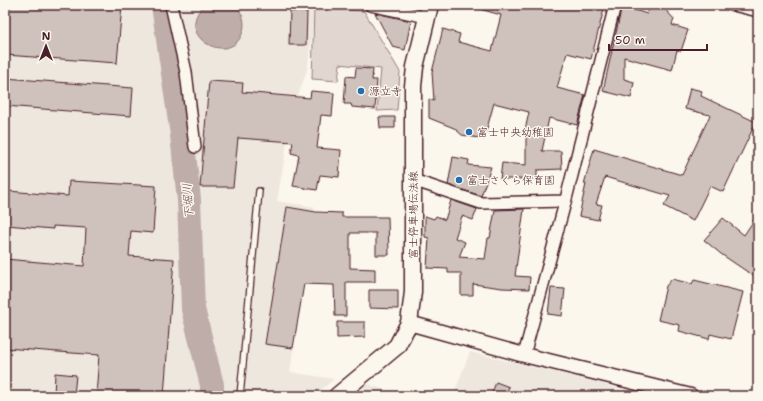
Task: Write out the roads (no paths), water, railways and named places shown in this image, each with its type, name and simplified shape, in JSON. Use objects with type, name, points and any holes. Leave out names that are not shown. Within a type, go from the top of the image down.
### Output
[{"type":"main road","name":"富士停車場伝法線","points":[[337,396],[396,346],[409,323],[413,292],[413,86],[415,67],[428,11]]},
{"type":"street","points":[[171,5],[186,72],[195,147]]},
{"type":"street","points":[[370,5],[428,11]]},
{"type":"street","points":[[524,355],[615,5]]},
{"type":"street","points":[[733,5],[758,11]]},
{"type":"street","points":[[413,180],[481,203],[565,201]]},
{"type":"street","points":[[409,323],[524,355],[691,396]]},
{"type":"lane","points":[[240,396],[259,191]]},
{"type":"waterway","name":"下堀川","points":[[163,5],[182,135],[189,200],[193,309],[212,385],[212,396]]},
{"type":"place","name":"源立寺","points":[[361,91]]},
{"type":"place","name":"富士中央幼稚園","points":[[469,132]]},
{"type":"place","name":"富士さくら保育園","points":[[459,180]]}]
